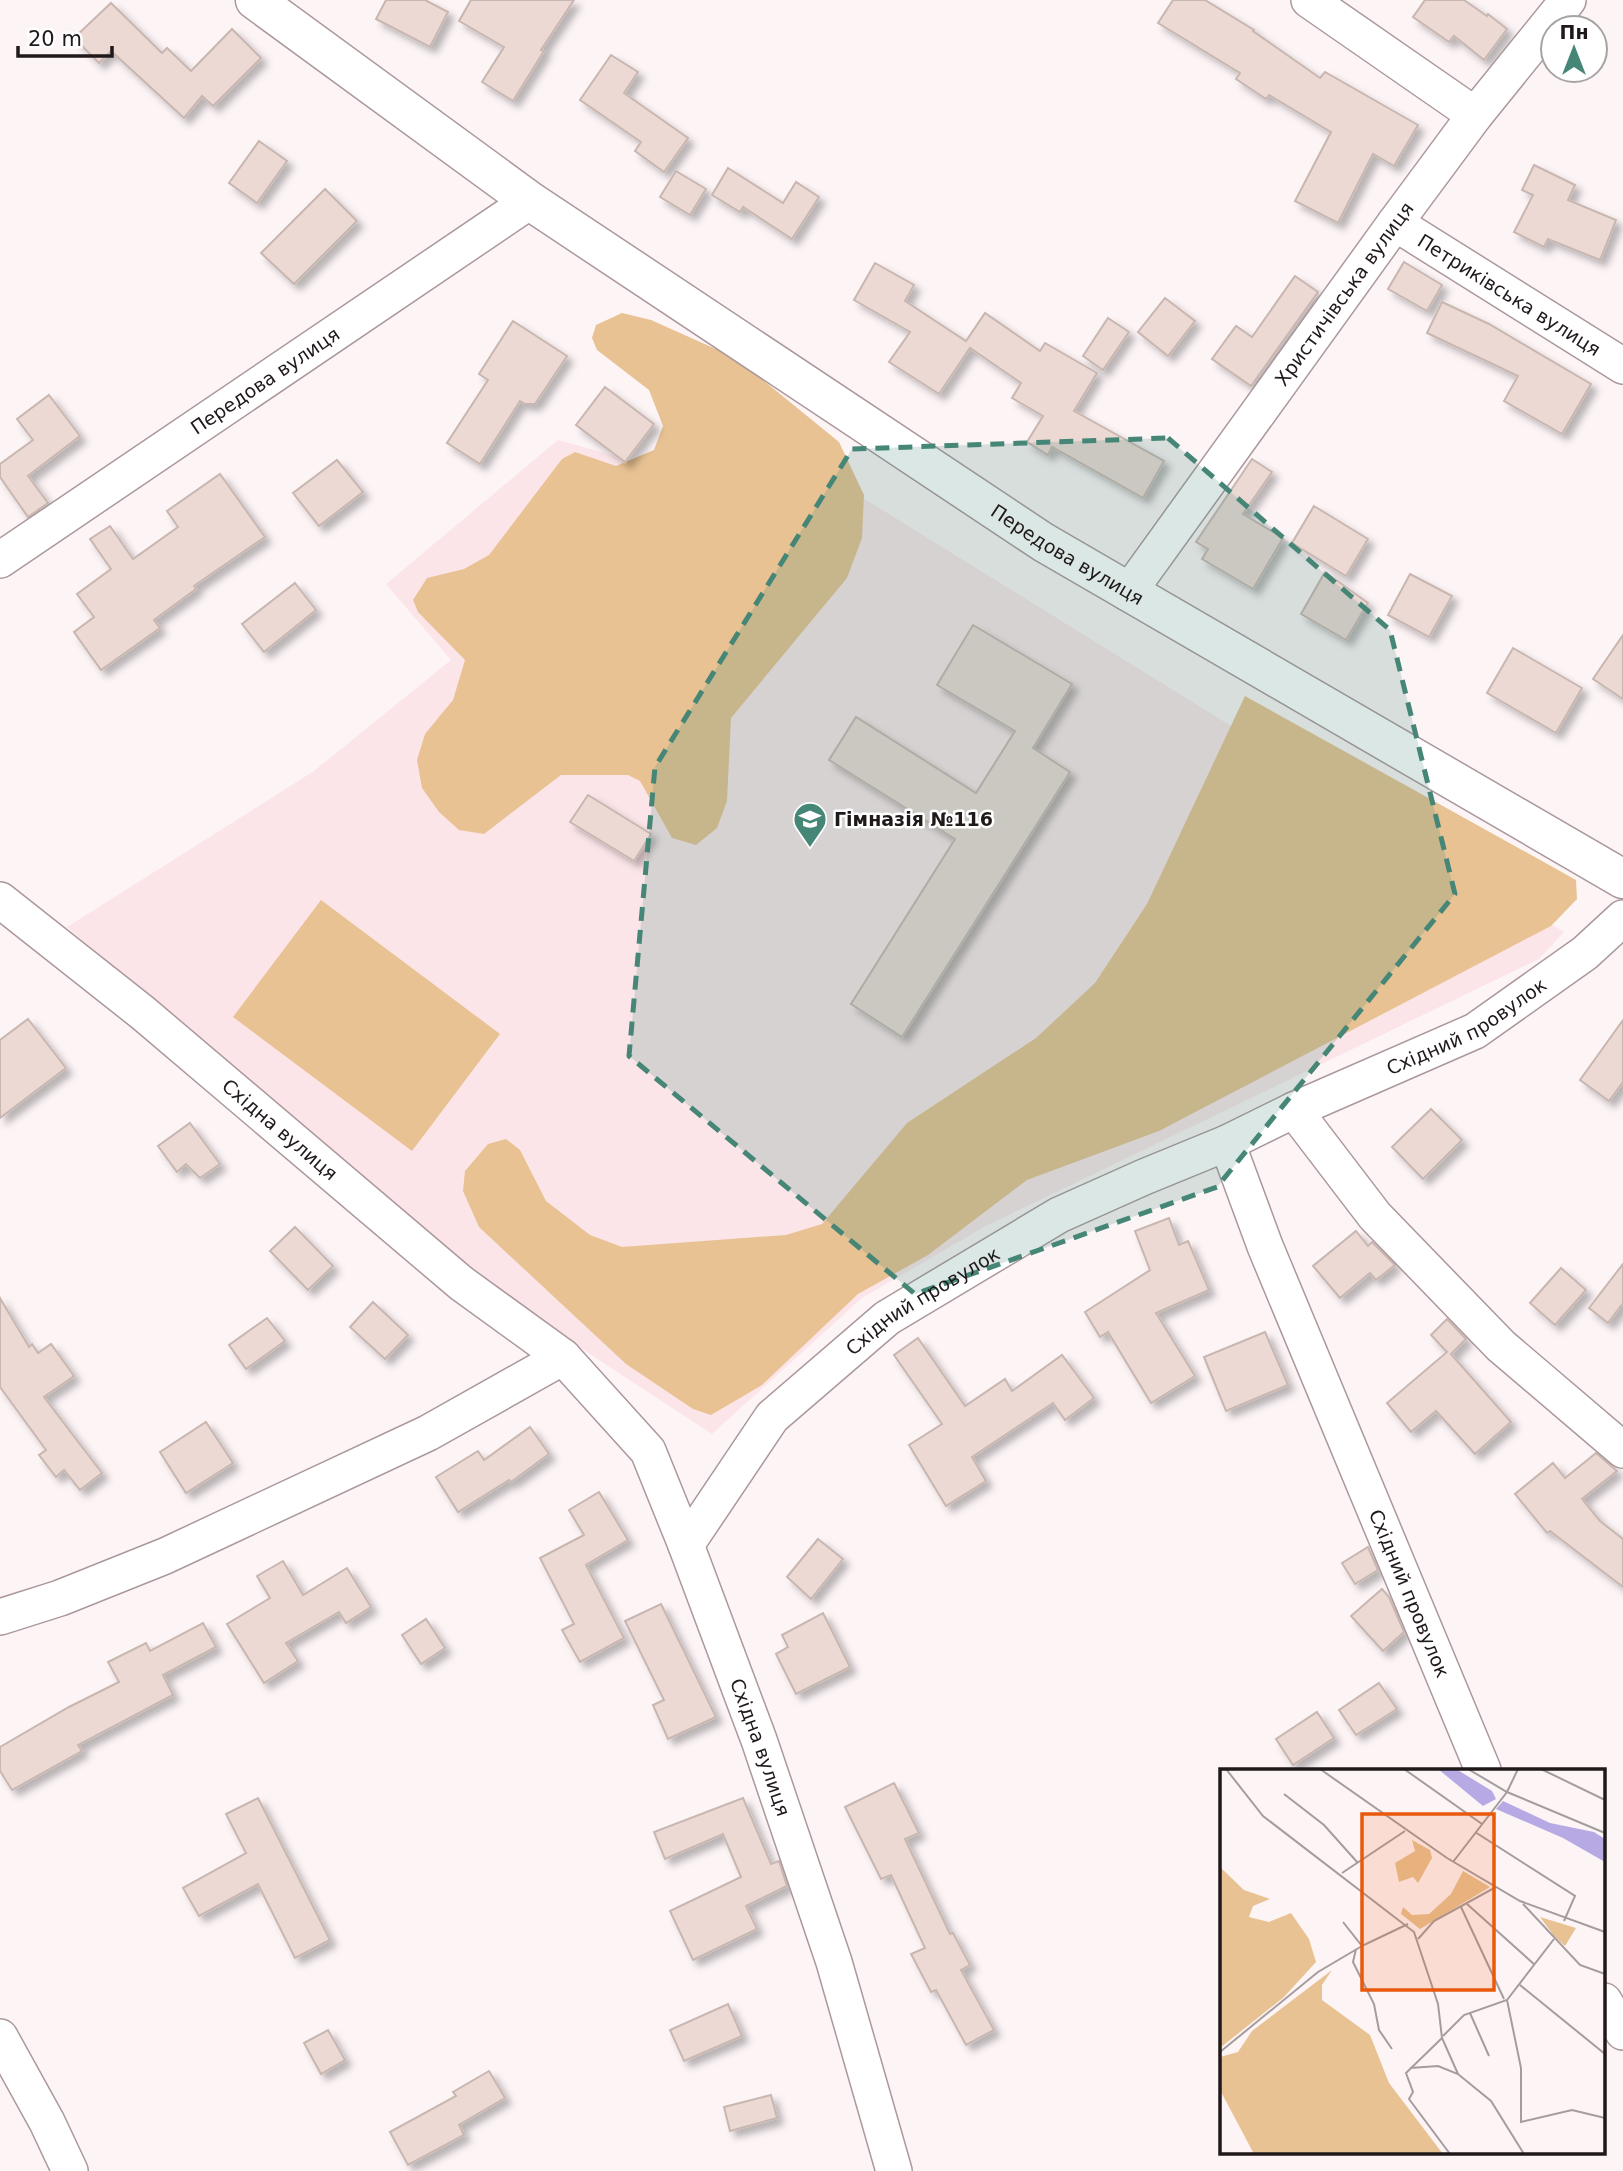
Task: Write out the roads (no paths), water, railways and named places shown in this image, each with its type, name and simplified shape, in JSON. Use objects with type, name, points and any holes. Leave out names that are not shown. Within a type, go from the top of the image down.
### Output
[{"type":"street","name":"Передова вулиця","points":[[255,0],[530,201],[1043,542],[1623,879]]},
{"type":"street","points":[[1309,0],[1475,115]]},
{"type":"street","name":"Христичівська вулиця","points":[[1128,593],[1395,223],[1475,115],[1567,0]]},
{"type":"street","name":"Передова вулиця","points":[[0,560],[530,201]]},
{"type":"street","name":"Петриківська вулиця","points":[[1395,223],[1623,366]]},
{"type":"street","name":"Східна вулиця","points":[[0,900],[143,1013],[461,1283],[563,1357],[648,1451],[759,1740],[834,1962],[894,2171]]},
{"type":"street","name":"Східний провулок","points":[[686,1545],[772,1418],[887,1318],[1059,1215],[1227,1143],[1475,1031],[1585,953],[1623,918]]},
{"type":"street","points":[[1294,1111],[1384,1226],[1501,1346],[1623,1450]]},
{"type":"street","name":"Східний провулок","points":[[1227,1143],[1265,1246],[1483,1769]]},
{"type":"street","points":[[0,1617],[60,1598],[177,1550],[428,1433],[563,1357]]},
{"type":"street","points":[[1606,2004],[1623,2032]]},
{"type":"street","points":[[0,2037],[47,2122],[70,2171]]},
{"type":"place","name":"Гімназія №116","points":[[810,849]]}]
